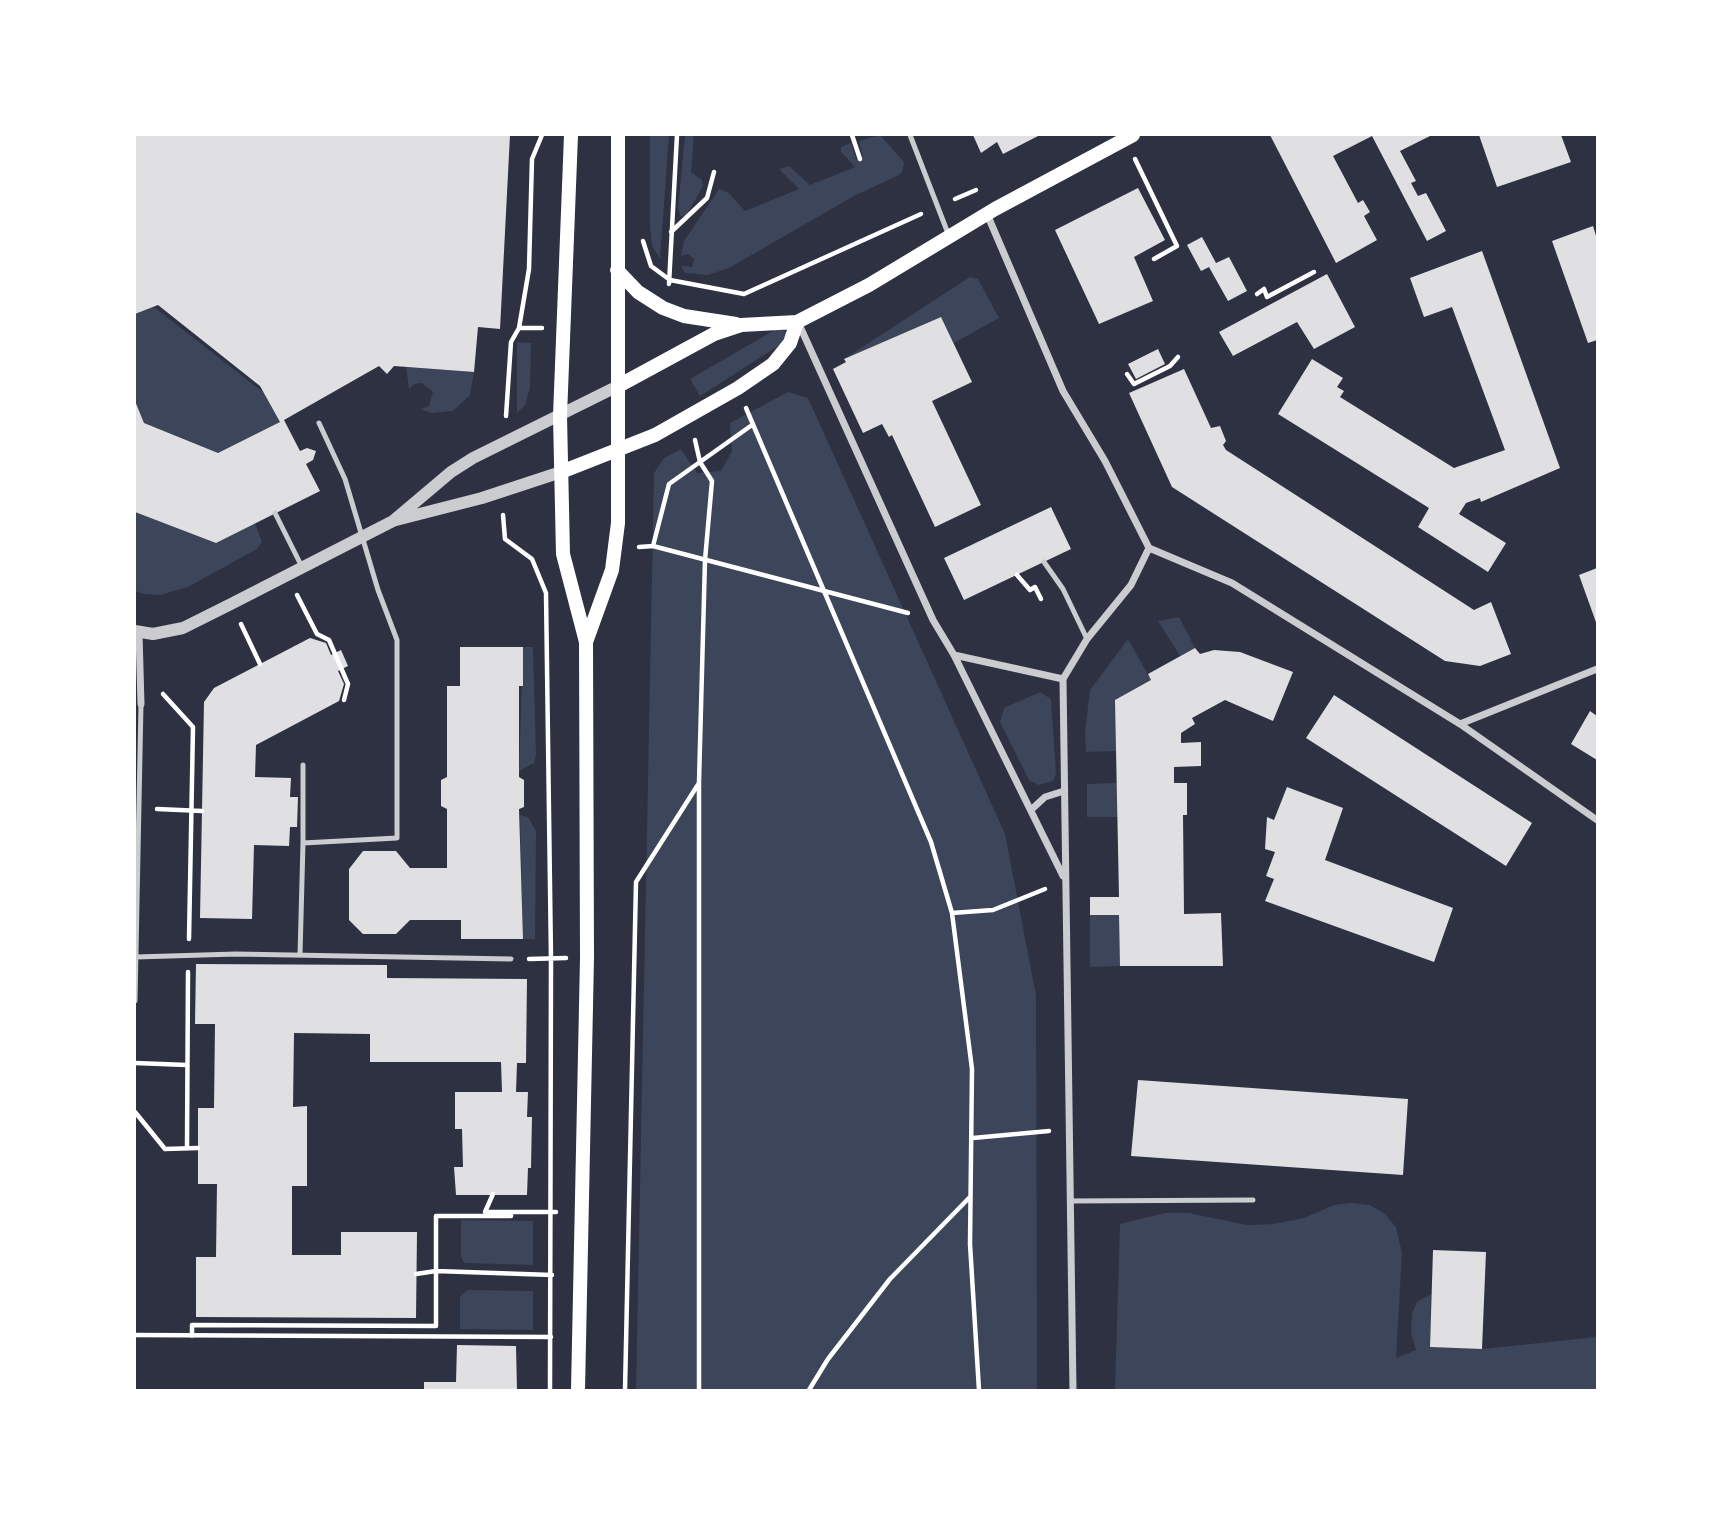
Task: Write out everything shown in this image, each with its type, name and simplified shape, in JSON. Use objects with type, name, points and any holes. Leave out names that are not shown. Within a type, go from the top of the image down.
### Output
[{"type":"main road","points":[[571,135],[560,416],[563,554],[586,642],[587,958],[578,1390]]},
{"type":"main road","points":[[586,642],[616,550],[620,385],[618,135]]},
{"type":"main road","points":[[617,271],[638,292],[663,308],[709,322],[741,325],[797,322],[869,285],[987,214],[1133,135]]},
{"type":"main road","points":[[561,472],[618,451],[689,418],[773,363],[790,343],[797,322]]},
{"type":"main road","points":[[620,385],[690,345],[741,325]]},
{"type":"street","points":[[987,214],[1068,400],[1105,461],[1149,548],[1232,583],[1460,724],[1597,820]]},
{"type":"street","points":[[797,322],[933,620],[954,655],[1032,809],[1065,881]]},
{"type":"street","points":[[393,521],[451,472],[620,385]]},
{"type":"street","points":[[141,704],[137,632],[153,634],[183,628],[393,521],[561,472]]},
{"type":"street","points":[[1073,1390],[1063,679],[1087,639],[1132,586],[1149,548]]},
{"type":"street","points":[[954,655],[1063,679]]},
{"type":"street","points":[[1460,724],[1597,669]]},
{"type":"street","points":[[1032,809],[1045,797],[1064,791]]},
{"type":"lane","points":[[910,135],[949,236]]},
{"type":"lane","points":[[303,843],[397,838],[397,640],[345,479],[319,423]]},
{"type":"lane","points":[[275,513],[302,568]]},
{"type":"lane","points":[[1044,562],[1063,589],[1087,639]]},
{"type":"lane","points":[[135,1001],[141,704]]},
{"type":"lane","points":[[300,955],[303,765]]},
{"type":"lane","points":[[135,957],[300,955],[511,959]]},
{"type":"lane","points":[[1070,1200],[1253,1200]]},
{"type":"path","points":[[501,445],[501,428],[507,412],[512,342],[519,328],[529,269],[532,159],[542,135]]},
{"type":"path","points":[[670,281],[677,135]]},
{"type":"path","points":[[852,135],[860,159]]},
{"type":"path","points":[[671,232],[707,198],[714,172]]},
{"type":"path","points":[[1142,173],[1177,246],[1154,259]]},
{"type":"path","points":[[643,227],[643,240],[652,266],[670,281],[744,294],[985,186]]},
{"type":"path","points":[[1256,294],[1264,289],[1267,297],[1314,272]]},
{"type":"path","points":[[1127,374],[1134,384],[1170,366],[1178,357]]},
{"type":"path","points":[[933,620],[823,592],[653,546],[669,484],[752,425],[823,592],[931,842],[953,913],[972,1069],[973,1138],[969,1198],[979,1390]]},
{"type":"path","points":[[699,1390],[699,782],[705,560],[712,481],[700,461]]},
{"type":"path","points":[[502,491],[505,539],[532,559],[546,593],[553,1212],[551,1390]]},
{"type":"path","points":[[1017,575],[1030,590],[1035,587],[1041,599]]},
{"type":"path","points":[[287,576],[317,634],[329,640],[336,662],[348,684],[344,700]]},
{"type":"path","points":[[231,604],[260,664]]},
{"type":"path","points":[[162,685],[164,698],[193,727],[188,948]]},
{"type":"path","points":[[625,1390],[636,882],[699,782]]},
{"type":"path","points":[[139,809],[202,811]]},
{"type":"path","points":[[953,913],[993,909],[1065,881]]},
{"type":"path","points":[[511,959],[587,958]]},
{"type":"path","points":[[187,1147],[188,965]]},
{"type":"path","points":[[135,1063],[187,1065]]},
{"type":"path","points":[[135,1112],[165,1149],[198,1148]]},
{"type":"path","points":[[973,1138],[1069,1129]]},
{"type":"path","points":[[493,1194],[485,1212],[582,1212]]},
{"type":"path","points":[[809,1390],[828,1359],[890,1279],[969,1198]]},
{"type":"path","points":[[192,1336],[192,1325],[436,1326],[436,1216],[511,1216],[511,1212]]},
{"type":"path","points":[[416,1274],[436,1271],[580,1275]]},
{"type":"path","points":[[135,1335],[580,1337]]},
{"type":"shaded area","points":[[650,135],[669,135],[660,259],[652,246],[650,225]]},
{"type":"shaded area","points":[[685,135],[694,135],[691,172],[702,180],[703,186],[687,214],[681,217],[678,209]]},
{"type":"shaded area","points":[[880,135],[904,162],[902,172],[897,176],[854,196],[729,268],[708,275],[685,273],[681,266],[692,267],[694,259],[688,254],[681,256],[684,241],[719,189],[728,192],[745,211],[799,189],[779,169],[789,166],[810,185],[855,167],[841,152],[841,147],[851,143],[856,159],[863,158],[859,141]]},
{"type":"shaded area","points":[[970,277],[978,279],[999,318],[954,343],[941,317],[844,359]]},
{"type":"shaded area","points":[[154,307],[263,392],[280,422],[218,453],[144,423],[135,401],[135,314]]},
{"type":"shaded area","points":[[778,328],[786,332],[786,341],[700,396],[690,379]]},
{"type":"shaded area","points":[[517,342],[531,343],[530,388],[525,405],[517,413]]},
{"type":"shaded area","points":[[406,367],[474,372],[470,395],[453,411],[431,413],[421,409],[429,406],[433,392],[422,383],[409,389]]},
{"type":"shaded area","points":[[788,392],[808,398],[1005,834],[1036,995],[1037,1390],[636,1390],[654,473],[664,458],[681,449],[697,473],[721,471],[732,451],[730,423]]},
{"type":"shaded area","points":[[135,512],[216,542],[255,523],[262,542],[257,549],[188,587],[160,595],[145,594],[135,591]]},
{"type":"shaded area","points":[[1179,617],[1195,648],[1180,656],[1158,621]]},
{"type":"shaded area","points":[[1128,639],[1151,680],[1116,751],[1086,752],[1085,732],[1090,690]]},
{"type":"shaded area","points":[[523,647],[533,647],[536,755],[534,763],[519,771]]},
{"type":"shaded area","points":[[1040,692],[1051,699],[1056,774],[1053,781],[1039,785],[1029,780],[1000,722],[1004,708]]},
{"type":"shaded area","points":[[1118,783],[1118,817],[1087,817],[1087,784]]},
{"type":"shaded area","points":[[520,815],[528,817],[536,831],[535,939],[523,939]]},
{"type":"shaded area","points":[[1090,915],[1119,915],[1120,966],[1090,967]]},
{"type":"shaded area","points":[[1334,1205],[1370,1205],[1385,1214],[1396,1227],[1402,1253],[1396,1358],[1416,1350],[1411,1333],[1412,1313],[1417,1302],[1431,1294],[1430,1347],[1482,1349],[1597,1337],[1597,1390],[1115,1390],[1120,1224],[1165,1213],[1189,1213],[1247,1225],[1273,1224],[1304,1218]]},
{"type":"shaded area","points":[[461,1220],[533,1221],[533,1265],[464,1263],[461,1257]]},
{"type":"shaded area","points":[[467,1290],[533,1291],[533,1330],[460,1329],[460,1297]]},
{"type":"building","points":[[135,135],[510,135],[500,329],[478,327],[474,372],[394,366],[387,374],[379,366],[284,420],[300,451],[307,448],[316,451],[313,460],[306,464],[320,491],[216,543],[135,512],[135,401],[144,423],[218,453],[280,422],[260,386],[158,305],[135,314]]},
{"type":"building","points":[[973,135],[1040,135],[1003,154],[997,142],[981,153]]},
{"type":"building","points":[[1270,135],[1432,135],[1400,151],[1416,181],[1411,183],[1418,196],[1426,193],[1446,231],[1427,241],[1372,136],[1333,156],[1358,203],[1363,200],[1370,212],[1364,216],[1377,240],[1336,263]]},
{"type":"building","points":[[1479,135],[1561,135],[1571,162],[1497,187]]},
{"type":"building","points":[[1138,188],[1165,240],[1134,257],[1153,301],[1099,324],[1055,230]]},
{"type":"building","points":[[1593,226],[1597,239],[1597,340],[1588,343],[1552,241]]},
{"type":"building","points":[[1202,237],[1216,263],[1229,257],[1247,291],[1228,301],[1209,267],[1201,271],[1187,245]]},
{"type":"building","points":[[1482,251],[1560,468],[1481,502],[1480,498],[1466,503],[1459,514],[1506,543],[1488,572],[1418,527],[1429,508],[1278,414],[1312,359],[1343,378],[1337,387],[1344,391],[1340,397],[1454,468],[1505,450],[1452,307],[1424,317],[1410,278]]},
{"type":"building","points":[[1327,274],[1355,327],[1314,349],[1297,322],[1233,356],[1219,332]]},
{"type":"building","points":[[941,317],[972,382],[932,401],[981,505],[935,527],[892,435],[889,437],[882,424],[863,433],[833,369],[846,362],[844,359]]},
{"type":"building","points":[[1158,349],[1165,364],[1136,379],[1128,364]]},
{"type":"building","points":[[1184,369],[1211,428],[1220,426],[1226,441],[1223,445],[1226,450],[1474,610],[1491,602],[1511,654],[1480,666],[1445,661],[1172,487],[1129,393]]},
{"type":"building","points":[[1051,507],[1071,549],[964,600],[944,558]]},
{"type":"building","points":[[1597,568],[1597,625],[1579,575]]},
{"type":"building","points":[[310,638],[326,643],[331,655],[341,650],[348,666],[338,671],[344,684],[339,701],[256,745],[255,777],[291,778],[290,797],[298,797],[297,827],[290,827],[289,846],[254,845],[252,919],[200,918],[204,702],[214,688]]},
{"type":"building","points":[[460,647],[523,647],[523,686],[519,686],[519,777],[524,780],[524,807],[519,809],[523,939],[461,939],[461,920],[410,920],[396,934],[363,934],[349,920],[349,869],[363,851],[396,851],[410,868],[447,868],[447,809],[441,806],[441,780],[447,777],[447,686],[460,686]]},
{"type":"building","points":[[1195,648],[1200,654],[1214,650],[1240,652],[1293,672],[1273,721],[1225,700],[1192,718],[1195,724],[1181,733],[1181,743],[1201,742],[1201,766],[1174,767],[1174,783],[1187,783],[1187,815],[1183,815],[1184,914],[1221,913],[1223,966],[1120,966],[1119,915],[1090,915],[1090,897],[1119,897],[1115,700],[1151,680],[1148,674]]},
{"type":"building","points":[[1334,695],[1532,823],[1506,866],[1306,738]]},
{"type":"building","points":[[1590,711],[1597,716],[1597,760],[1571,744]]},
{"type":"building","points":[[1287,787],[1343,808],[1325,860],[1453,908],[1434,962],[1265,901],[1274,879],[1266,876],[1275,852],[1265,849],[1267,817],[1274,820]]},
{"type":"building","points":[[196,964],[387,965],[387,978],[527,979],[526,1063],[517,1063],[516,1092],[528,1092],[527,1117],[532,1117],[531,1168],[528,1168],[527,1195],[456,1195],[454,1167],[463,1167],[462,1129],[455,1129],[455,1092],[502,1092],[501,1062],[370,1062],[370,1034],[294,1033],[293,1107],[307,1106],[307,1186],[292,1186],[292,1255],[341,1255],[341,1232],[417,1232],[416,1318],[196,1317],[196,1257],[216,1257],[217,1184],[198,1184],[198,1108],[214,1108],[215,1024],[195,1024]]},
{"type":"building","points":[[1138,1080],[1408,1099],[1403,1175],[1131,1156]]},
{"type":"building","points":[[1433,1250],[1486,1252],[1482,1349],[1430,1347]]},
{"type":"building","points":[[457,1345],[516,1346],[517,1390],[424,1390],[424,1382],[456,1382]]}]
